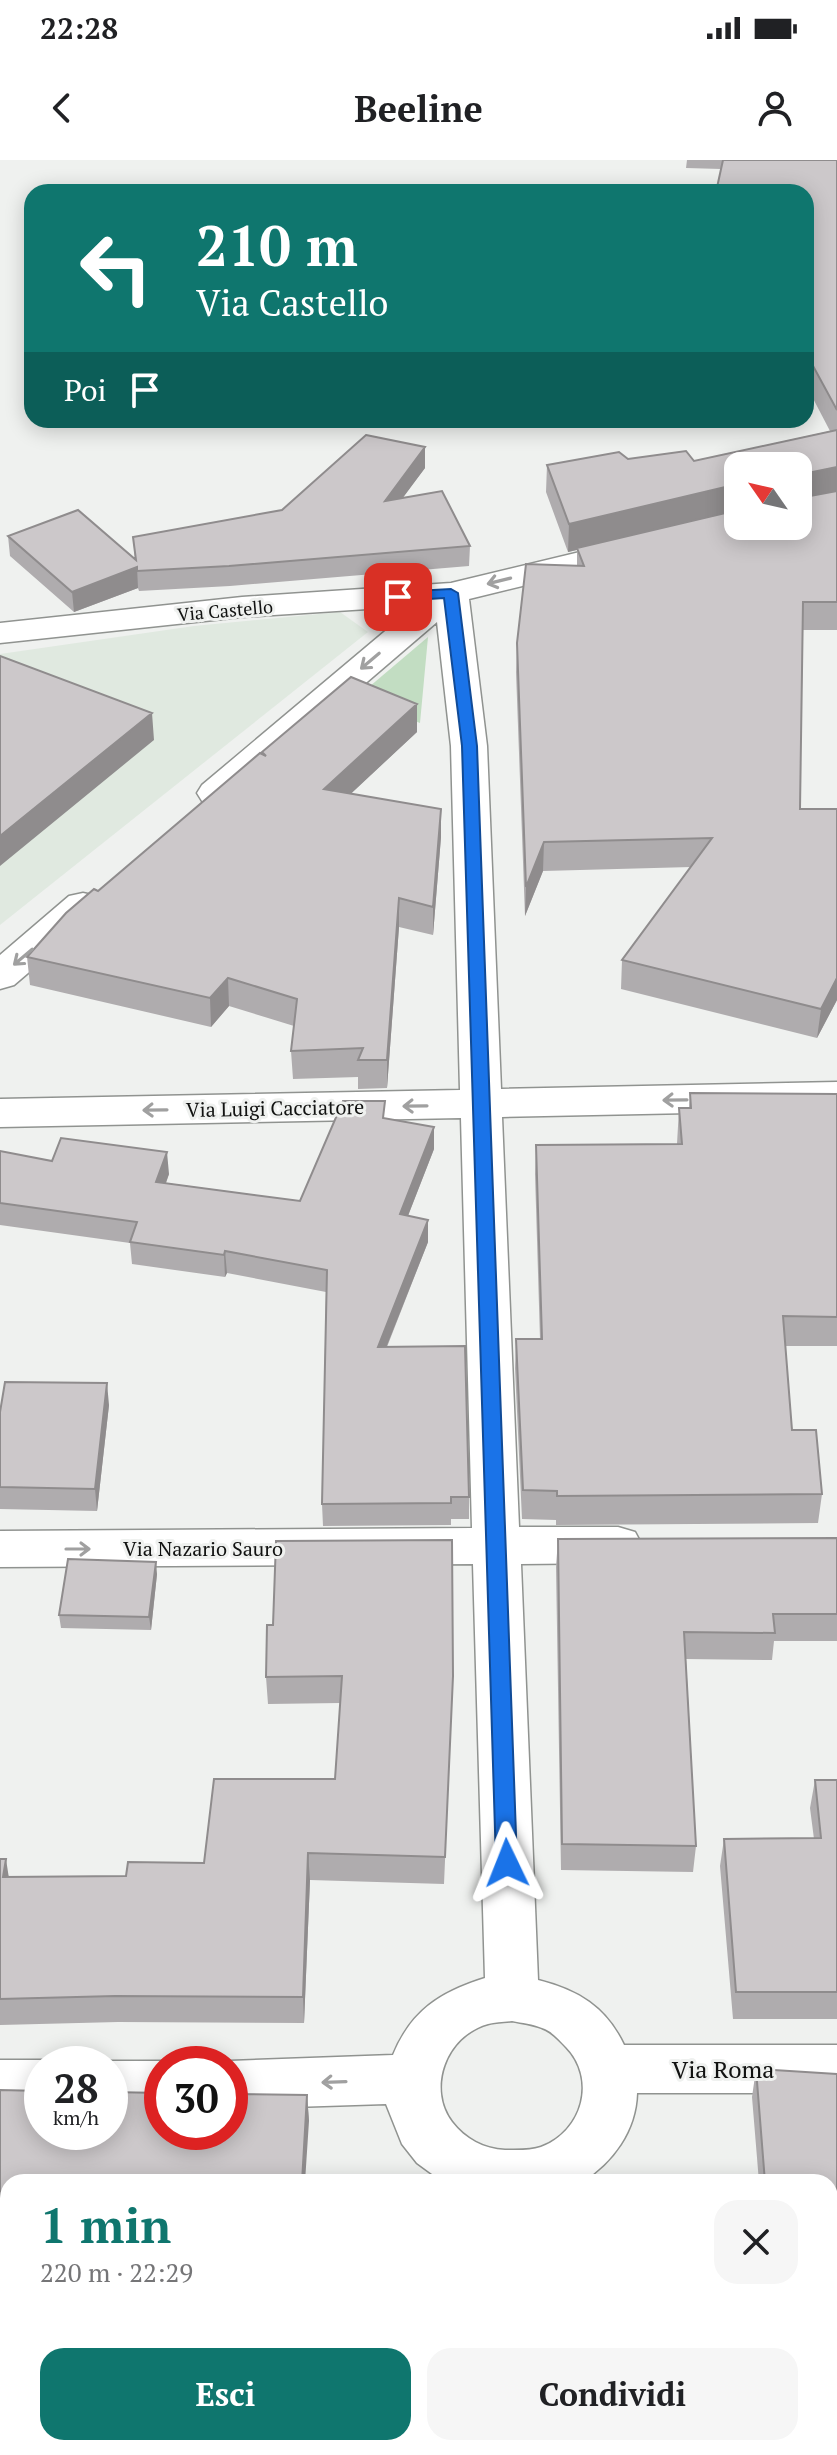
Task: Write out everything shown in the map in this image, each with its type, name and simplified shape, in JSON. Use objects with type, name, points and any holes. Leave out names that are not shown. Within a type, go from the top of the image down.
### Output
[{"type":"street","name":"Via Castello","points":[[0,633],[242,607],[451,593],[724,527]]},
{"type":"street","points":[[190,815],[451,593]]},
{"type":"street","points":[[451,593],[469,746],[512,1998]]},
{"type":"street","points":[[0,976],[107,885]]},
{"type":"street","name":"Via Luigi Cacciatore","points":[[0,1113],[837,1096]]},
{"type":"street","name":"Via Nazario Sauro","points":[[0,1549],[667,1545]]},
{"type":"street","points":[[487,2174],[456,2162],[436,2145],[421,2125],[413,2102],[412,2079],[419,2052],[434,2030],[457,2013],[482,2001],[512,1998],[544,2004],[573,2018],[595,2041],[610,2069],[611,2096],[604,2123],[588,2146],[566,2164],[540,2174]]},
{"type":"street","name":"Via Roma","points":[[610,2069],[837,2069]]},
{"type":"street","points":[[248,2084],[412,2079]]},
{"type":"street","points":[[0,2084],[24,2084]]},
{"type":"shaded area","points":[[340,612],[368,632],[0,925],[0,654],[194,626]]},
{"type":"green space","points":[[428,637],[420,723],[356,698]]},
{"type":"building","points":[[723,160],[837,160],[837,410],[814,368],[814,184],[718,184]]},
{"type":"building","points":[[837,430],[837,467],[812,472],[812,452],[736,452]]},
{"type":"building","points":[[366,435],[425,447],[385,501],[442,491],[470,546],[229,566],[137,571],[137,567],[72,592],[8,536],[78,510],[136,560],[133,537],[282,510]]},
{"type":"building","points":[[686,451],[694,461],[724,454],[724,487],[569,524],[547,465],[619,452],[628,459]]},
{"type":"building","points":[[837,491],[837,602],[803,602],[800,809],[837,809],[837,978],[821,1009],[622,960],[712,838],[544,842],[526,887],[517,643],[526,564],[584,566],[577,548],[724,513],[724,540],[812,540],[812,496]]},
{"type":"building","points":[[0,656],[152,713],[0,836]]},
{"type":"building","points":[[351,677],[417,704],[324,789],[441,809],[433,907],[399,898],[387,1060],[358,1060],[363,1048],[291,1051],[297,999],[228,978],[210,998],[27,957],[66,913],[94,889],[98,891],[260,753],[266,756],[262,752]]},
{"type":"building","points":[[690,1093],[837,1094],[837,1317],[783,1316],[792,1430],[816,1430],[822,1494],[557,1496],[557,1491],[523,1490],[516,1339],[542,1339],[536,1145],[682,1144],[679,1108],[691,1108]]},
{"type":"building","points":[[343,1101],[385,1101],[383,1118],[434,1127],[400,1214],[428,1220],[378,1347],[465,1346],[469,1497],[451,1497],[451,1503],[322,1504],[327,1270],[225,1251],[224,1255],[130,1242],[137,1222],[0,1203],[0,1151],[52,1161],[61,1138],[167,1152],[156,1182],[300,1201]]},
{"type":"building","points":[[5,1382],[107,1383],[95,1489],[0,1487],[0,1412]]},
{"type":"building","points":[[837,1538],[837,1614],[773,1614],[775,1633],[684,1632],[696,1846],[562,1844],[558,1539]]},
{"type":"building","points":[[452,1540],[453,1676],[445,1857],[308,1853],[303,1997],[0,1999],[0,1859],[6,1859],[3,1877],[126,1876],[128,1862],[204,1863],[214,1779],[335,1779],[342,1676],[266,1677],[267,1625],[273,1625],[276,1541]]},
{"type":"building","points":[[68,1559],[156,1562],[149,1617],[59,1615]]},
{"type":"building","points":[[815,1780],[837,1780],[837,1992],[736,1992],[724,1839],[821,1838]]},
{"type":"building","points":[[756,2069],[837,2074],[837,2174],[764,2174]]},
{"type":"building","points":[[0,2090],[24,2091],[24,2150],[128,2150],[128,2092],[144,2093],[144,2150],[248,2150],[248,2094],[307,2095],[302,2174],[0,2174]]},
{"type":"route","points":[[398,597],[451,593],[469,746],[507,1863]]}]
